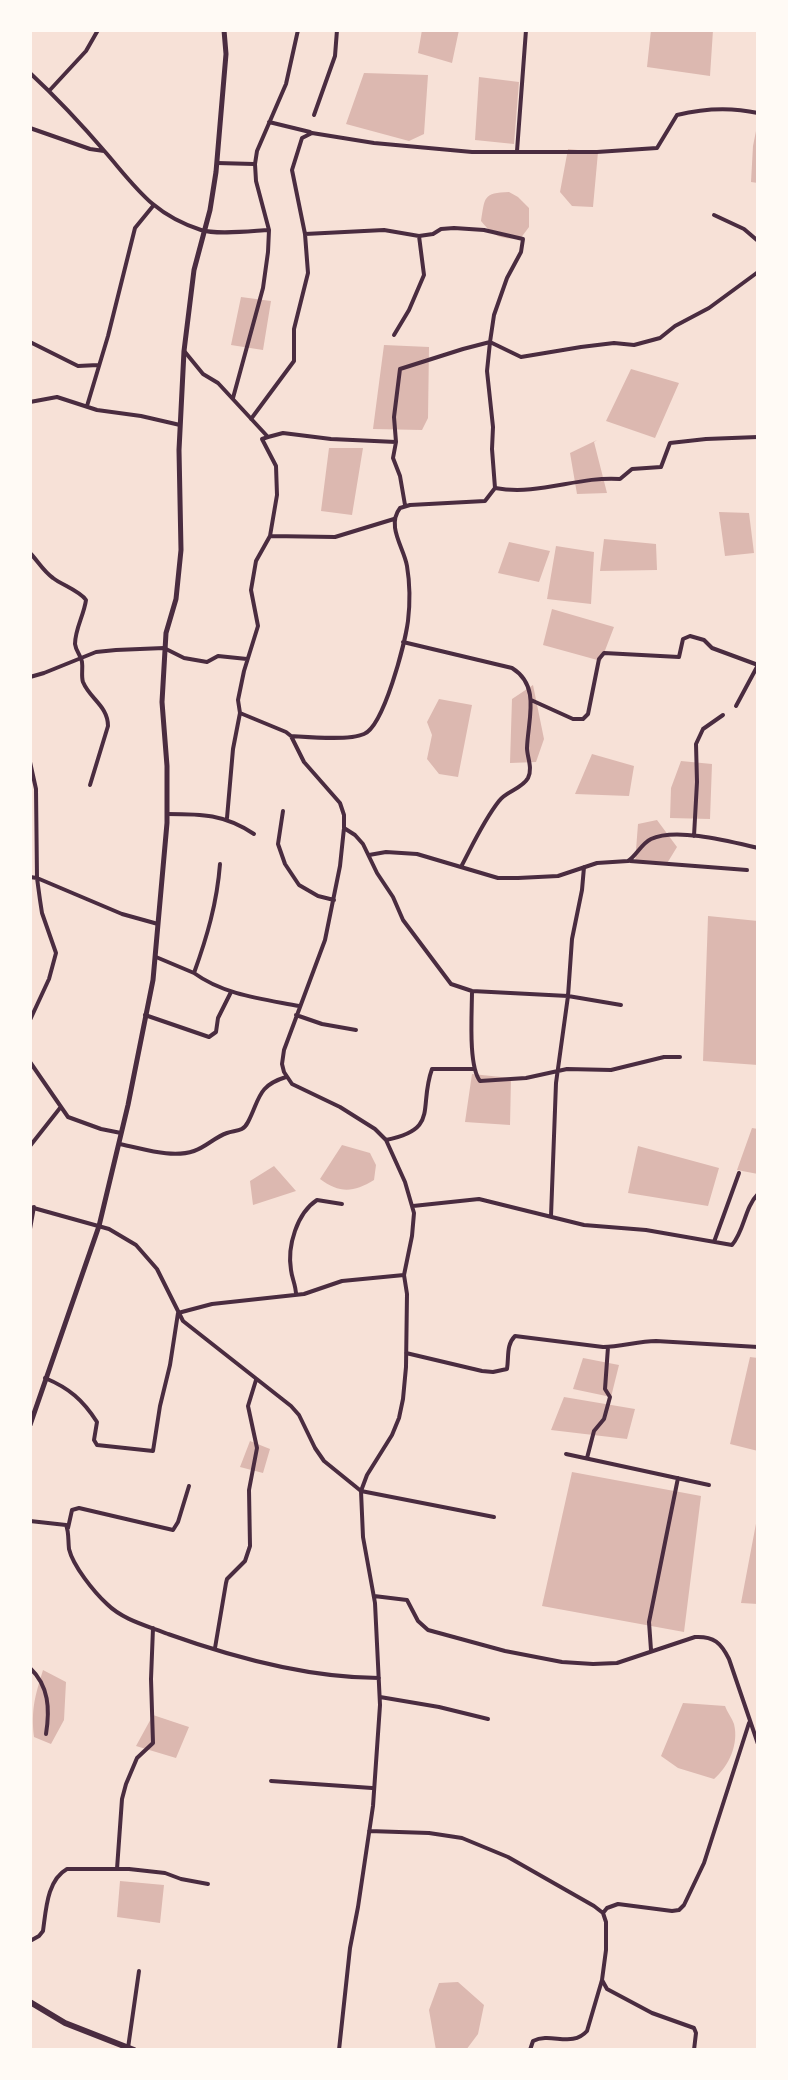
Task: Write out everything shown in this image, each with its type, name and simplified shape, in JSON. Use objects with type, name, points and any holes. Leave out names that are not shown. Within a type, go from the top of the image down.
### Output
[{"type":"main road","points":[[30,2002],[65,2023],[131,2049]]},
{"type":"street","points":[[49,91],[86,51],[98,30]]},
{"type":"street","points":[[30,1425],[99,1226],[119,1144],[156,957],[167,814],[162,702],[164,648],[176,599],[181,550],[180,425],[184,351],[194,270],[210,210],[217,163],[226,54],[224,30]]},
{"type":"street","points":[[233,398],[263,288],[269,230],[256,181],[257,151],[286,84],[298,30]]},
{"type":"street","points":[[314,115],[335,56],[337,30]]},
{"type":"street","points":[[517,152],[526,30]]},
{"type":"street","points":[[30,73],[104,151],[126,179],[153,206],[168,216],[204,232],[269,230]]},
{"type":"street","points":[[269,122],[312,133],[438,150],[597,152],[657,148],[677,115],[698,110],[738,108],[758,113]]},
{"type":"street","points":[[30,128],[104,151]]},
{"type":"street","points":[[251,419],[294,361],[294,329],[308,273],[305,234],[292,170],[302,138],[312,133]]},
{"type":"street","points":[[217,163],[255,164]]},
{"type":"street","points":[[87,406],[135,228],[153,206]]},
{"type":"street","points":[[714,215],[744,229],[758,241]]},
{"type":"street","points":[[291,736],[367,733],[379,714],[394,677],[409,601],[407,564],[394,519],[400,508],[405,505],[485,501],[495,488],[487,371],[490,342],[494,315],[507,278],[521,252],[523,239],[484,230],[454,228],[419,236],[384,230],[305,234]]},
{"type":"street","points":[[394,335],[424,275],[419,236]]},
{"type":"street","points":[[405,505],[393,458],[400,369],[490,342],[521,357],[614,343],[634,345],[660,338],[675,326],[709,308],[758,272]]},
{"type":"street","points":[[30,342],[78,366],[99,365]]},
{"type":"street","points":[[184,351],[203,374],[218,383],[268,437]]},
{"type":"street","points":[[30,402],[57,397],[97,410],[180,425]]},
{"type":"street","points":[[227,818],[233,749],[240,713],[238,700],[258,626],[251,590],[256,561],[270,536],[277,495],[276,466],[262,439],[283,433],[396,442]]},
{"type":"street","points":[[495,488],[514,491],[600,478],[620,479],[632,469],[661,467],[670,443],[758,437]]},
{"type":"street","points":[[270,536],[335,537],[394,519]]},
{"type":"street","points":[[30,553],[51,577],[85,598],[75,642],[76,651],[82,658],[82,679],[108,719],[90,785]]},
{"type":"street","points":[[531,700],[573,719],[583,719],[588,714],[599,659],[604,653],[679,657],[683,639],[690,636],[704,640],[712,648],[758,665],[736,706]]},
{"type":"street","points":[[403,642],[512,668],[528,684],[531,700],[528,778],[500,799],[461,866]]},
{"type":"street","points":[[30,677],[96,652],[116,650],[164,648],[184,658],[207,662],[218,656],[247,659]]},
{"type":"street","points":[[240,713],[291,736],[304,762],[340,803],[344,815],[334,900],[325,940],[284,1050],[282,1064],[286,1077],[292,1084],[361,1120],[386,1140],[413,1206],[414,1221],[404,1275],[407,1294],[403,1399],[392,1435],[367,1475],[361,1491],[363,1537],[374,1596],[380,1697],[374,1788],[350,1948],[339,2050]]},
{"type":"street","points":[[694,836],[696,744],[703,729],[723,715]]},
{"type":"street","points":[[30,762],[38,804],[37,878],[42,913],[56,953],[49,979],[30,1020]]},
{"type":"street","points":[[283,811],[278,844],[285,864],[299,885],[318,896],[334,900]]},
{"type":"street","points":[[167,814],[227,818],[254,834]]},
{"type":"street","points":[[344,828],[355,835],[369,855],[413,935],[451,984],[472,991],[568,996],[621,1005]]},
{"type":"street","points":[[628,861],[650,839],[678,835],[758,848]]},
{"type":"street","points":[[369,855],[386,852],[417,854],[498,878],[558,876],[607,861],[747,870]]},
{"type":"street","points":[[194,973],[210,926],[220,864]]},
{"type":"street","points":[[551,1216],[558,1070],[571,948],[584,867]]},
{"type":"street","points":[[30,877],[122,914],[158,924]]},
{"type":"street","points":[[156,957],[231,992],[299,1006]]},
{"type":"street","points":[[472,991],[474,1069],[477,1077],[484,1081],[526,1078],[558,1070],[611,1070],[664,1057],[680,1057]]},
{"type":"street","points":[[145,1015],[209,1037],[216,1032],[218,1018],[231,992]]},
{"type":"street","points":[[296,1015],[322,1024],[356,1030]]},
{"type":"street","points":[[30,1062],[68,1117],[121,1133]]},
{"type":"street","points":[[386,1140],[408,1134],[420,1125],[432,1069],[474,1069]]},
{"type":"street","points":[[119,1144],[173,1154],[201,1148],[227,1133],[244,1129],[261,1092],[273,1081],[286,1077]]},
{"type":"street","points":[[30,1146],[60,1108]]},
{"type":"street","points":[[714,1242],[739,1173]]},
{"type":"street","points":[[413,1206],[479,1199],[584,1225],[646,1230],[728,1245],[735,1243],[751,1201],[758,1194]]},
{"type":"street","points":[[296,1295],[290,1267],[298,1223],[317,1200],[342,1204]]},
{"type":"street","points":[[30,1229],[32,1207],[99,1226],[118,1233],[136,1245],[157,1269],[183,1321],[291,1406],[324,1461],[361,1491],[494,1517]]},
{"type":"street","points":[[178,1313],[212,1304],[296,1295],[342,1281],[404,1275]]},
{"type":"street","points":[[45,1378],[73,1392],[83,1402],[97,1422],[94,1440],[97,1445],[153,1451],[178,1313]]},
{"type":"street","points":[[406,1353],[493,1372],[507,1369],[508,1348],[515,1336],[608,1347],[639,1341],[758,1347]]},
{"type":"street","points":[[587,1458],[594,1431],[604,1419],[610,1397],[605,1389],[608,1347]]},
{"type":"street","points":[[215,1648],[227,1579],[245,1561],[250,1546],[249,1490],[257,1448],[248,1406],[256,1380]]},
{"type":"street","points":[[566,1454],[709,1485]]},
{"type":"street","points":[[651,1650],[649,1622],[678,1478]]},
{"type":"street","points":[[189,1486],[173,1530],[79,1508],[72,1510],[68,1528],[73,1560],[109,1606],[153,1628],[215,1648],[296,1669],[345,1677],[379,1678]]},
{"type":"street","points":[[30,1521],[66,1525],[68,1528]]},
{"type":"street","points":[[374,1596],[407,1600],[418,1621],[428,1630],[537,1658],[593,1664],[617,1663],[695,1637],[716,1640],[729,1659],[758,1744]]},
{"type":"street","points":[[117,1869],[126,1784],[137,1758],[153,1743],[153,1628]]},
{"type":"street","points":[[30,1668],[43,1684],[49,1708],[46,1734]]},
{"type":"street","points":[[380,1697],[488,1719]]},
{"type":"street","points":[[603,1913],[618,1904],[672,1911],[684,1905],[704,1863],[749,1723]]},
{"type":"street","points":[[271,1781],[374,1788]]},
{"type":"street","points":[[369,1831],[429,1833],[462,1838],[508,1857],[603,1913],[606,1950],[602,1980],[587,2031],[584,2036],[574,2040],[541,2037],[533,2041],[530,2050]]},
{"type":"street","points":[[30,1941],[43,1931],[55,1879],[67,1869],[165,1873],[208,1884]]},
{"type":"street","points":[[131,2049],[139,1971]]},
{"type":"street","points":[[602,1980],[607,1989],[652,2013],[694,2028],[694,2050]]},
{"type":"shaded area","points":[[422,30],[459,30],[452,63],[418,53]]},
{"type":"shaded area","points":[[651,30],[713,30],[710,76],[647,67]]},
{"type":"shaded area","points":[[364,73],[428,75],[424,134],[409,141],[346,124]]},
{"type":"shaded area","points":[[479,77],[519,82],[514,144],[475,140]]},
{"type":"shaded area","points":[[758,121],[758,183],[751,182]]},
{"type":"shaded area","points":[[568,149],[598,152],[593,207],[572,206],[560,192]]},
{"type":"shaded area","points":[[509,192],[529,208],[529,227],[520,239],[498,236],[481,221],[487,198]]},
{"type":"shaded area","points":[[241,297],[271,301],[263,350],[231,345]]},
{"type":"shaded area","points":[[384,345],[429,347],[428,418],[422,430],[373,429]]},
{"type":"shaded area","points":[[631,369],[679,383],[655,438],[606,421]]},
{"type":"shaded area","points":[[597,440],[594,442],[607,493],[577,494],[570,453]]},
{"type":"shaded area","points":[[329,448],[363,448],[352,515],[321,511]]},
{"type":"shaded area","points":[[719,512],[749,513],[754,553],[725,556]]},
{"type":"shaded area","points":[[604,539],[656,544],[657,570],[600,571]]},
{"type":"shaded area","points":[[509,542],[550,551],[539,582],[498,573]]},
{"type":"shaded area","points":[[556,546],[594,552],[591,604],[547,599]]},
{"type":"shaded area","points":[[552,609],[614,627],[601,661],[543,645]]},
{"type":"shaded area","points":[[533,685],[544,739],[536,762],[510,763],[512,699]]},
{"type":"shaded area","points":[[439,699],[472,705],[458,777],[439,774],[427,759],[432,735],[427,722]]},
{"type":"shaded area","points":[[592,754],[634,766],[629,796],[575,794]]},
{"type":"shaded area","points":[[681,761],[712,764],[710,819],[670,818],[671,788]]},
{"type":"shaded area","points":[[657,820],[677,847],[666,865],[635,863],[638,824]]},
{"type":"shaded area","points":[[708,916],[758,921],[758,1065],[703,1061]]},
{"type":"shaded area","points":[[472,1074],[511,1078],[510,1125],[465,1122]]},
{"type":"shaded area","points":[[752,1128],[758,1129],[758,1174],[737,1170]]},
{"type":"shaded area","points":[[342,1145],[370,1153],[376,1165],[374,1180],[346,1190],[320,1179]]},
{"type":"shaded area","points":[[638,1146],[719,1168],[708,1206],[628,1193]]},
{"type":"shaded area","points":[[274,1166],[296,1191],[253,1205],[250,1181]]},
{"type":"shaded area","points":[[750,1357],[758,1358],[758,1451],[730,1444]]},
{"type":"shaded area","points":[[583,1358],[619,1365],[611,1397],[573,1389]]},
{"type":"shaded area","points":[[564,1397],[635,1409],[627,1439],[551,1430]]},
{"type":"shaded area","points":[[250,1441],[270,1449],[263,1473],[240,1467]]},
{"type":"shaded area","points":[[572,1472],[701,1496],[684,1632],[542,1606]]},
{"type":"shaded area","points":[[758,1513],[758,1604],[741,1603]]},
{"type":"shaded area","points":[[43,1670],[66,1682],[64,1720],[51,1744],[34,1737],[34,1703]]},
{"type":"shaded area","points":[[683,1703],[725,1706],[733,1722],[735,1739],[732,1754],[714,1779],[678,1768],[661,1756]]},
{"type":"shaded area","points":[[153,1715],[189,1727],[176,1758],[136,1746]]},
{"type":"shaded area","points":[[120,1881],[164,1885],[160,1923],[117,1917]]},
{"type":"shaded area","points":[[458,1982],[484,2005],[478,2034],[466,2050],[436,2050],[429,2010],[439,1983]]}]
